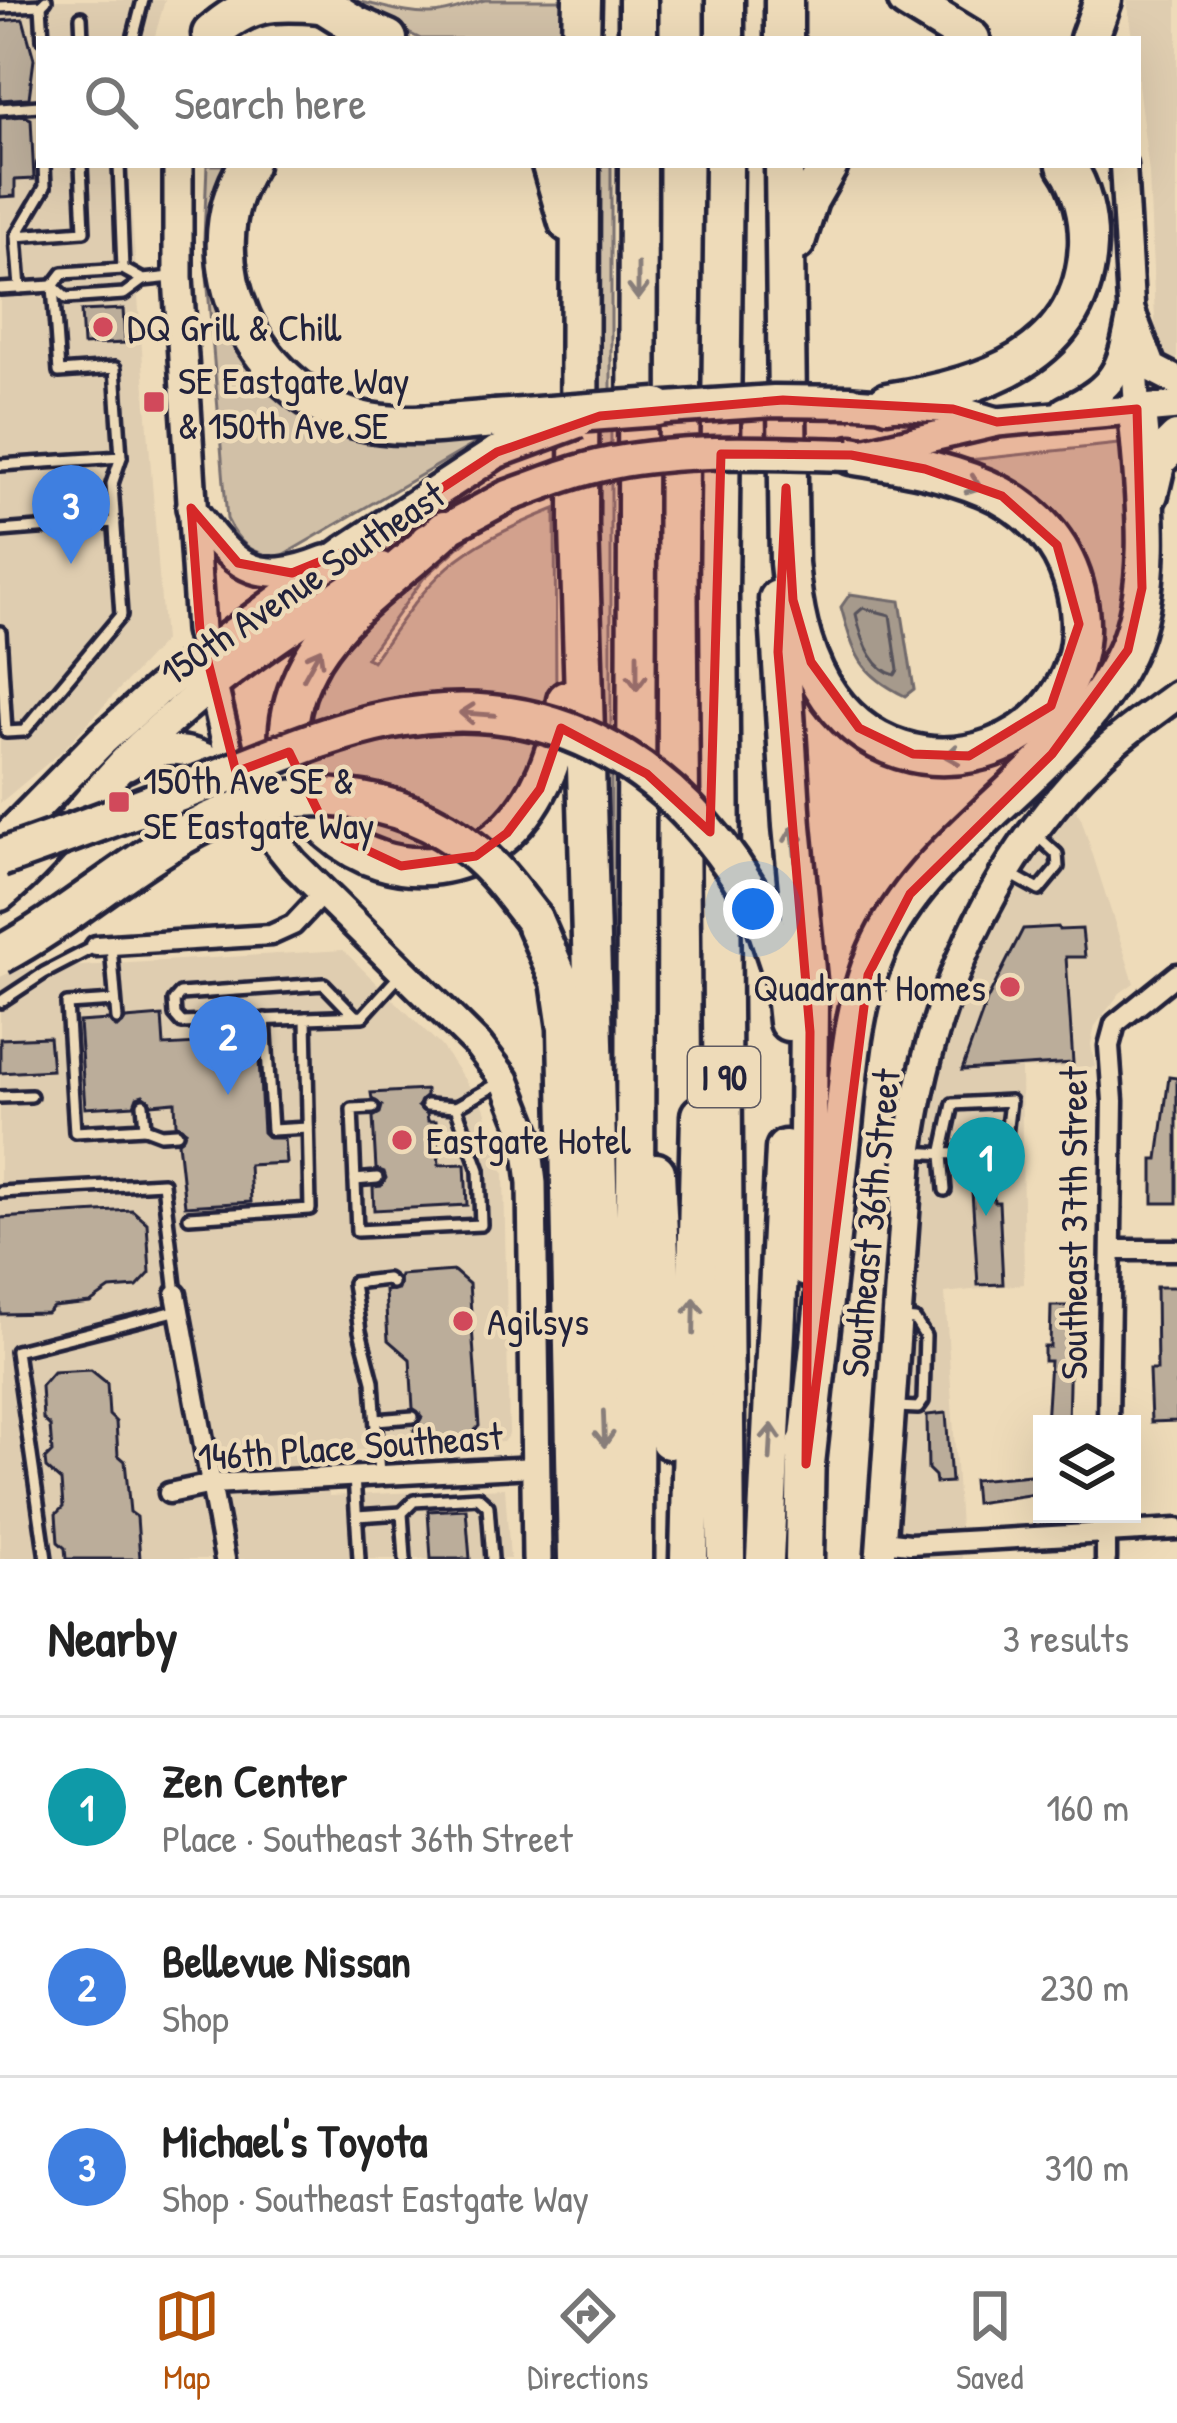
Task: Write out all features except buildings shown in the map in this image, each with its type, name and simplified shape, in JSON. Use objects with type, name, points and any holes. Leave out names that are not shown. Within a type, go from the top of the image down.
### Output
[{"type":"highway","points":[[581,36],[582,0]]},
{"type":"highway","points":[[638,0],[638,36]]},
{"type":"highway","points":[[724,36],[725,0]]},
{"type":"highway","points":[[784,0],[784,36]]},
{"type":"highway","points":[[907,0],[966,36]]},
{"type":"highway","points":[[1090,36],[1105,0]]},
{"type":"highway","points":[[211,36],[233,14],[268,2],[318,2],[382,36]]},
{"type":"highway","points":[[247,168],[229,213],[224,247],[232,290],[246,330],[288,384],[317,404],[378,424],[496,435],[657,407]]},
{"type":"highway","points":[[552,168],[571,237],[579,328]]},
{"type":"highway","points":[[580,168],[579,526],[609,1559]]},
{"type":"highway","name":"I 90","points":[[634,1559],[638,168]]},
{"type":"highway","name":"I 90","points":[[724,168],[719,596],[726,1559]]},
{"type":"highway","points":[[784,168],[786,488],[793,601],[811,662],[838,706],[859,728],[886,745],[913,754],[969,756],[1023,731],[1051,706],[1074,660],[1078,598],[1070,568],[1057,545],[1023,510],[970,482],[851,455]]},
{"type":"highway","points":[[786,305],[799,228],[828,168]]},
{"type":"highway","points":[[869,402],[941,394],[1005,371],[1043,344],[1069,314],[1081,290],[1088,234],[1084,204],[1067,168]]},
{"type":"highway","points":[[806,1464],[850,1069],[868,975],[910,894],[1052,754],[1110,682],[1128,650],[1142,588],[1145,502],[1137,409]]},
{"type":"highway","points":[[1145,502],[1157,460],[1177,440]]},
{"type":"highway","points":[[786,488],[778,652],[810,1016],[804,1559]]},
{"type":"highway","points":[[579,526],[567,691],[567,837],[596,1200]]},
{"type":"highway","points":[[444,530],[334,629],[299,688],[291,728],[292,764],[311,812],[350,849],[376,860],[427,868],[476,856],[507,833],[540,789],[554,757],[567,691]]},
{"type":"highway","points":[[689,1559],[695,1233],[719,596]]},
{"type":"highway","points":[[0,858],[352,729],[424,715],[481,713],[570,732],[647,775],[706,827],[763,916],[783,976],[790,1040],[765,1559]]},
{"type":"highway","points":[[0,955],[194,830],[283,799],[360,800],[416,817],[472,850],[533,919],[560,981],[567,1028],[577,1559]]},
{"type":"highway","points":[[635,1044],[651,1118],[658,1192],[673,1559]]},
{"type":"main road","points":[[210,36],[226,0]]},
{"type":"main road","points":[[178,168],[178,277],[200,630],[241,785],[260,822],[322,894],[478,1045],[505,1080],[526,1133],[532,1183],[537,1559]]},
{"type":"main road","points":[[1132,315],[1152,368],[1177,381]]},
{"type":"main road","points":[[1050,417],[1088,400],[1116,376],[1132,315]]},
{"type":"main road","name":"150th Avenue Southeast","points":[[657,407],[774,400],[869,402],[953,409],[998,422]]},
{"type":"main road","name":"150th Avenue Southeast","points":[[0,844],[123,719],[506,497],[586,469],[658,456],[851,455],[998,422],[1177,406]]},
{"type":"main road","name":"150th Avenue Southeast","points":[[0,895],[209,671],[346,551],[496,435]]},
{"type":"main road","points":[[191,508],[228,556],[254,571],[292,573],[346,551]]},
{"type":"main road","name":"Southeast 36th Street","points":[[881,1550],[909,1151],[917,1092],[939,1014],[958,963],[1034,834],[1098,757],[1177,695]]},
{"type":"main road","points":[[105,783],[136,760],[171,750],[202,754],[220,763],[241,785]]},
{"type":"street","points":[[1105,0],[1111,36]]},
{"type":"street","points":[[1123,168],[1137,409]]},
{"type":"street","points":[[104,946],[271,935],[293,926],[322,894]]},
{"type":"street","name":"Southeast 37th Street","points":[[1108,1415],[1109,1046],[1115,1024],[1177,974]]},
{"type":"street","points":[[1112,1250],[1177,1250]]},
{"type":"street","points":[[177,1302],[225,1559]]},
{"type":"street","name":"146th Place Southeast","points":[[169,1493],[212,1484],[535,1467]]},
{"type":"street","points":[[881,1550],[1106,1524],[1177,1529]]},
{"type":"street","points":[[1106,1524],[1106,1559]]},
{"type":"lane","points":[[134,36],[143,0]]},
{"type":"lane","points":[[0,8],[43,2],[43,36]]},
{"type":"lane","points":[[81,17],[82,36]]},
{"type":"lane","points":[[0,109],[36,106]]},
{"type":"lane","points":[[20,288],[16,236],[45,187],[44,168]]},
{"type":"lane","points":[[16,236],[85,231],[81,168]]},
{"type":"lane","points":[[119,168],[123,269]]},
{"type":"lane","points":[[0,632],[6,732],[24,731],[121,615],[112,484],[121,457],[115,368],[59,372],[53,286],[62,273],[123,269],[143,280],[178,277]]},
{"type":"lane","points":[[0,290],[53,286],[66,298],[124,294],[143,280]]},
{"type":"lane","points":[[0,465],[121,457]]},
{"type":"lane","points":[[0,531],[115,522]]},
{"type":"lane","points":[[0,826],[32,814]]},
{"type":"lane","points":[[0,1002],[104,946],[117,1019]]},
{"type":"lane","points":[[355,1016],[324,984],[179,994],[174,1001],[175,1015],[182,1023],[363,1016],[404,970]]},
{"type":"lane","points":[[115,1001],[67,1004],[76,1132],[145,1128],[177,1133]]},
{"type":"lane","points":[[189,1217],[310,1209],[306,1018]]},
{"type":"lane","points":[[265,1019],[272,1130],[308,1127]]},
{"type":"lane","points":[[427,1105],[456,1107],[505,1080]]},
{"type":"lane","points":[[0,1097],[31,1096]]},
{"type":"lane","points":[[909,1151],[941,1155],[1004,1153],[1010,1101],[953,1104],[941,1155],[944,1190]]},
{"type":"lane","points":[[143,1104],[145,1128]]},
{"type":"lane","points":[[373,1108],[352,1109],[357,1231],[481,1225],[478,1170],[456,1107]]},
{"type":"lane","points":[[355,1180],[376,1178]]},
{"type":"lane","points":[[1,1192],[163,1184],[177,1302],[16,1351],[46,1559]]},
{"type":"lane","points":[[379,1475],[374,1381],[353,1282],[387,1279],[392,1283]]},
{"type":"lane","points":[[376,1420],[413,1418]]},
{"type":"lane","points":[[355,1476],[359,1559]]},
{"type":"lane","points":[[405,1559],[402,1514],[413,1501],[478,1497],[488,1506],[492,1559]]},
{"type":"lane","points":[[357,1516],[402,1514]]},
{"type":"highlighted area","points":[[783,400],[953,409],[997,422],[1137,409],[1142,588],[1128,650],[1052,754],[910,894],[868,975],[806,1464],[810,1032],[778,652],[786,488],[793,600],[811,662],[859,728],[913,754],[969,756],[1051,706],[1079,624],[1057,545],[1002,496],[925,469],[851,455],[721,454],[710,832],[647,774],[561,728],[540,789],[507,833],[476,856],[401,866],[328,832],[289,752],[236,772],[200,630],[191,508],[238,563],[292,573],[346,551],[497,452],[600,416]]},
{"type":"shaded area","points":[[165,0],[155,36],[36,36],[36,168],[128,168],[164,641],[61,752],[0,803],[0,2]]},
{"type":"shaded area","points":[[340,0],[431,14],[485,0],[569,0],[568,36],[415,36]]},
{"type":"shaded area","points":[[1127,0],[1177,0],[1177,367],[1164,360],[1156,344],[1141,36],[1132,36]]},
{"type":"shaded area","points":[[207,168],[233,168],[225,184],[272,385],[495,432],[280,557],[247,546],[227,519],[204,239]]},
{"type":"shaded area","points":[[597,168],[611,168],[611,1020],[593,668]]},
{"type":"shaded area","points":[[1128,443],[1127,598],[1102,669],[1029,755],[1021,744],[1091,593],[960,461]]},
{"type":"shaded area","points":[[555,509],[556,699],[536,768],[485,834],[417,854],[354,833],[313,779],[300,734],[328,655],[427,566],[467,540],[423,579],[366,658],[373,661],[413,605],[449,567],[492,538]]},
{"type":"shaded area","points":[[1073,805],[1134,983],[1120,993],[1095,1026],[1091,1044],[1095,1067],[1021,1069],[1024,1284],[945,1293],[962,1559],[895,1559],[925,1129],[937,1052],[969,969],[1015,886]]},
{"type":"shaded area","points":[[343,950],[441,1046],[484,1107],[504,1174],[509,1434],[503,1442],[328,1452],[329,1496],[505,1488],[510,1559],[0,1559],[0,977],[16,970]]},
{"type":"water","points":[[850,594],[900,601],[914,689],[905,696],[877,679],[861,661],[841,607]]},
{"type":"place","name":"DQ Grill & Chill","points":[[103,327]]},
{"type":"place","name":"SE Eastgate Way & 150th Ave SE","points":[[154,402]]},
{"type":"place","name":"Michael's Toyota","points":[[71,564]]},
{"type":"place","name":"150th Ave SE & SE Eastgate Way","points":[[119,802]]},
{"type":"place","name":"Quadrant Homes","points":[[1010,987]]},
{"type":"place","name":"Bellevue Nissan","points":[[228,1095]]},
{"type":"place","name":"Eastgate Hotel","points":[[402,1140]]},
{"type":"place","name":"Zen Center","points":[[986,1216]]},
{"type":"place","name":"Agilsys","points":[[463,1321]]}]
